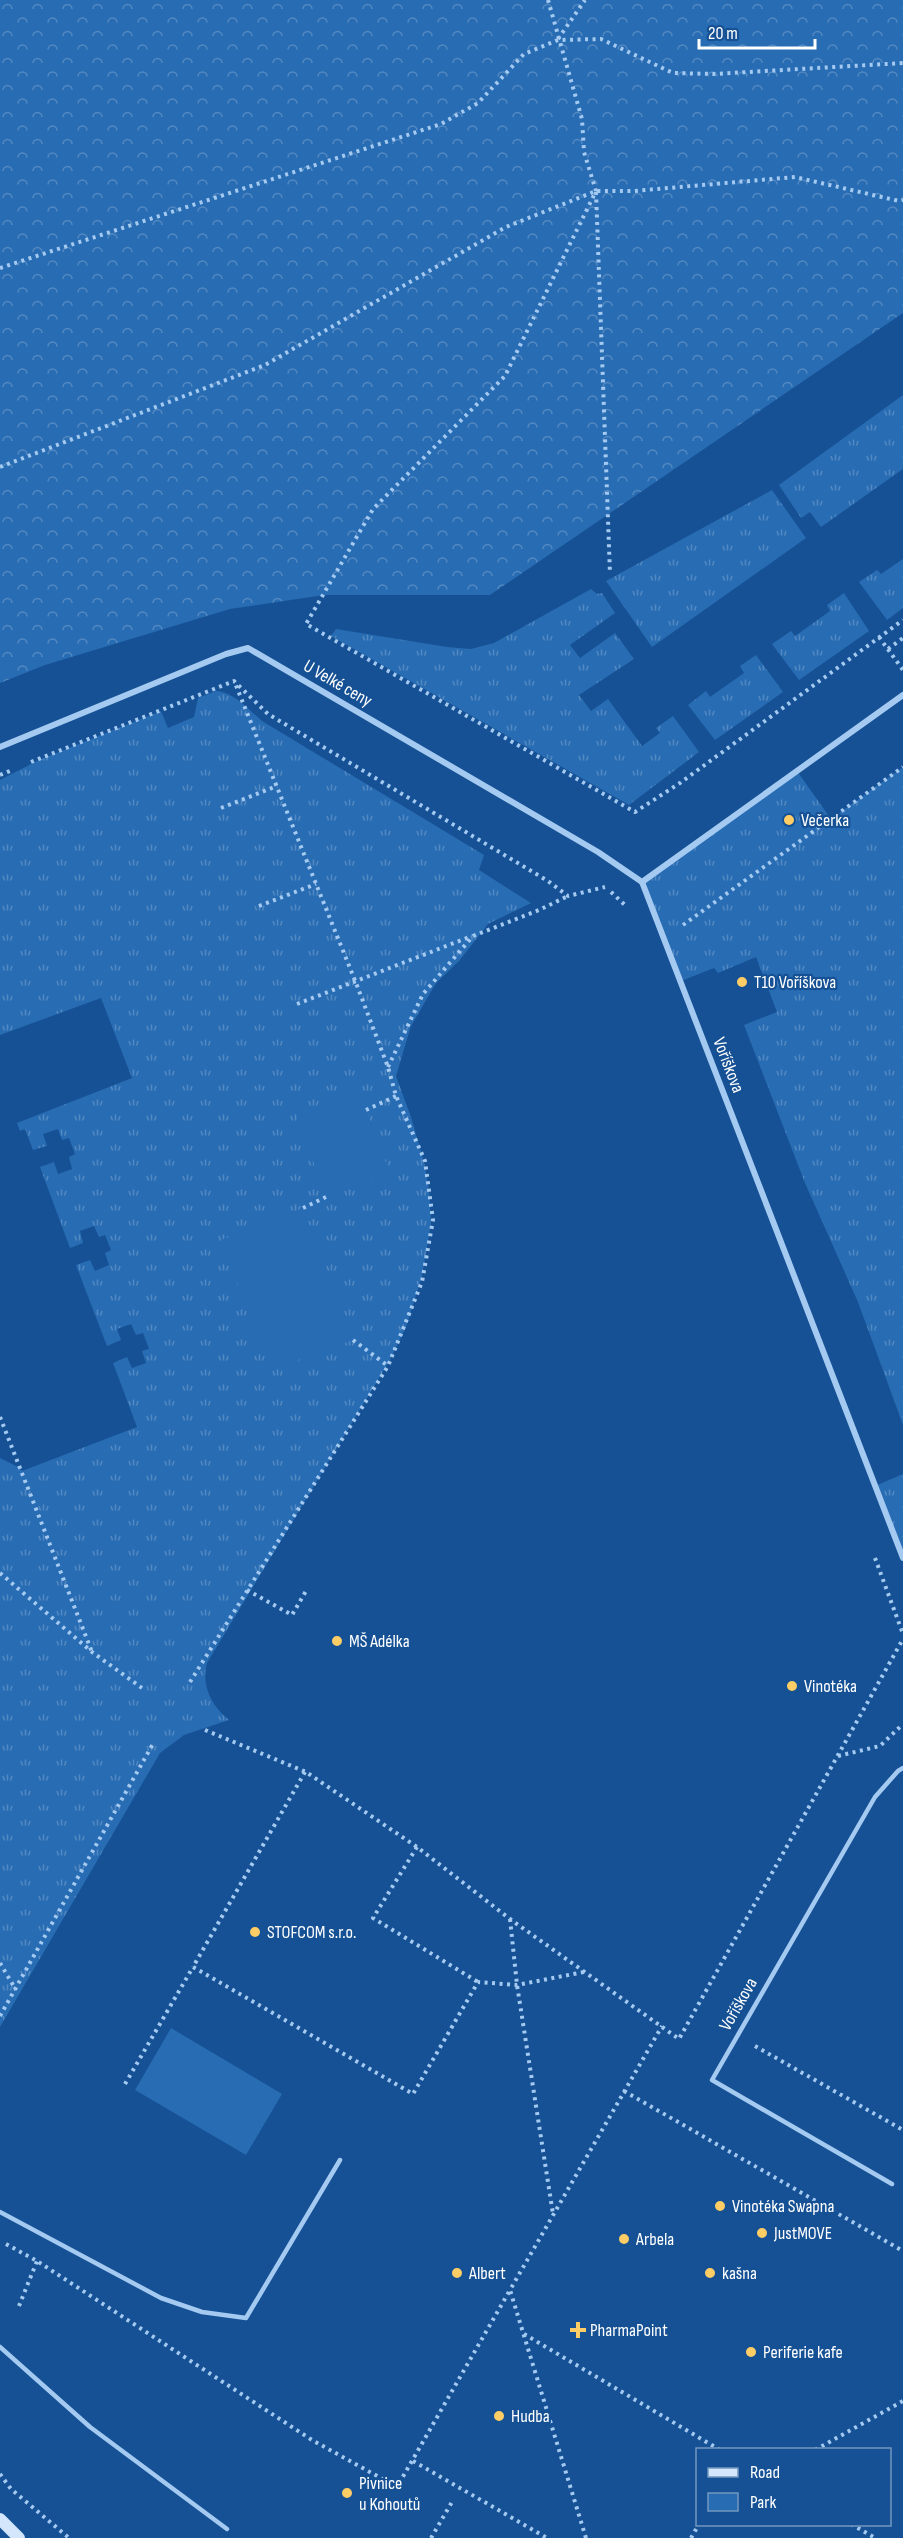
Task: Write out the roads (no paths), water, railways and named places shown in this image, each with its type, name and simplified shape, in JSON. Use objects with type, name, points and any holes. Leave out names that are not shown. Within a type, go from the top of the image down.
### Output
[{"type":"street","name":"U Velké ceny","points":[[0,747],[226,654],[248,648],[598,852],[642,882]]},
{"type":"street","points":[[642,882],[903,695]]},
{"type":"street","name":"Voříškova","points":[[642,882],[903,1558]]},
{"type":"street","points":[[0,2519],[19,2538]]},
{"type":"lane","name":"Voříškova","points":[[892,2184],[712,2080],[874,1797],[903,1768]]},
{"type":"lane","points":[[0,2212],[161,2298],[202,2312],[246,2318],[340,2160]]},
{"type":"lane","points":[[0,2347],[90,2427],[227,2529]]},
{"type":"place","name":"Večerka","points":[[789,820]]},
{"type":"place","name":"T10 Voříškova","points":[[742,982]]},
{"type":"place","name":"MŠ Adélka","points":[[337,1641]]},
{"type":"place","name":"Vinotéka","points":[[792,1686]]},
{"type":"place","name":"STOFCOM s.r.o.","points":[[255,1932]]},
{"type":"place","name":"Vinotéka Swapna","points":[[720,2206]]},
{"type":"place","name":"JustMOVE","points":[[762,2233]]},
{"type":"place","name":"Arbela","points":[[624,2239]]},
{"type":"place","name":"Albert","points":[[457,2273]]},
{"type":"place","name":"kašna","points":[[710,2273]]},
{"type":"place","name":"PharmaPoint","points":[[578,2330]]},
{"type":"place","name":"Periferie kafe","points":[[751,2352]]},
{"type":"place","name":"Hudba","points":[[499,2416]]},
{"type":"place","name":"Pivnice u Kohoutů","points":[[347,2493]]}]
